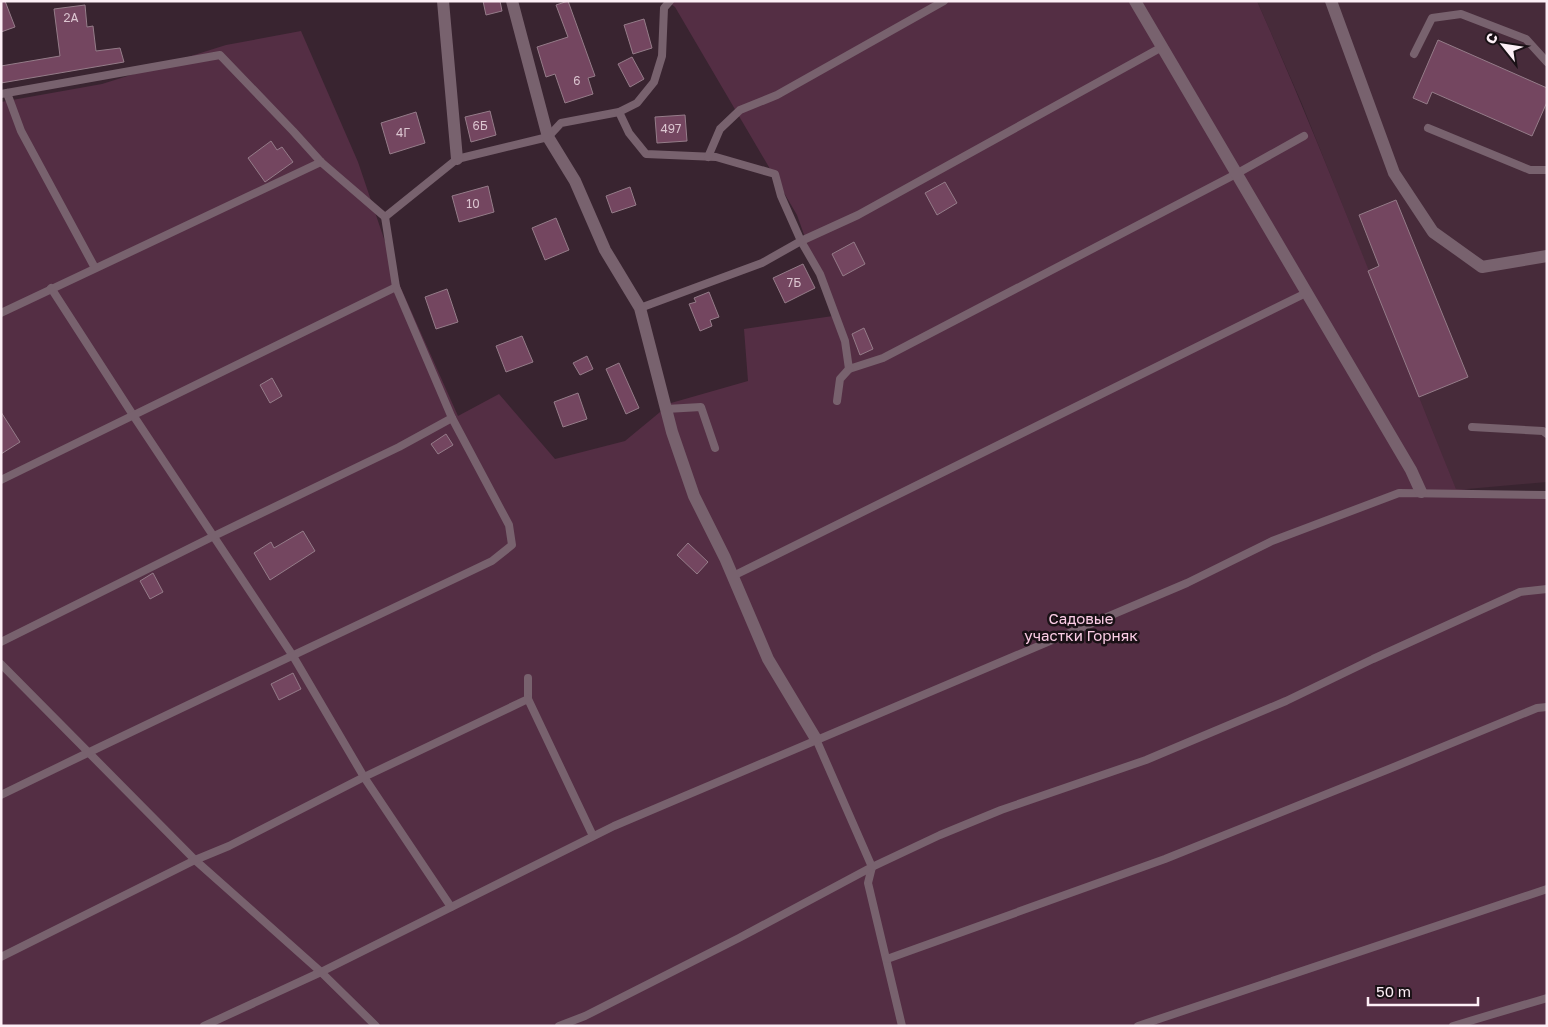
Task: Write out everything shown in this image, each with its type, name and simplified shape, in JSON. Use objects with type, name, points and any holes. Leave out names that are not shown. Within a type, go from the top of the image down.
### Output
[{"type":"street","points":[[444,1],[457,159]]},
{"type":"street","points":[[512,1],[548,137],[574,182],[606,250],[640,308],[672,432],[694,496],[733,576],[768,659],[816,739]]},
{"type":"street","points":[[1135,1],[1411,470],[1421,492]]},
{"type":"street","points":[[1331,1],[1394,173],[1433,232],[1482,267],[1547,256]]},
{"type":"lane","points":[[385,217],[457,159],[548,137],[561,123],[619,112],[637,103],[654,82],[662,56],[664,8],[670,1]]},
{"type":"lane","points":[[708,157],[720,129],[740,110],[777,95],[944,1]]},
{"type":"lane","points":[[1414,54],[1432,18],[1461,14],[1526,40],[1547,62]]},
{"type":"lane","points":[[640,308],[762,264],[802,241],[858,215],[1162,47]]},
{"type":"lane","points":[[1,794],[492,561],[512,545],[509,525],[452,418],[396,287],[385,217],[321,162],[293,130],[220,56],[4,93],[21,131],[96,268]]},
{"type":"lane","points":[[619,112],[629,133],[646,154],[716,157],[775,174],[781,196],[820,274],[845,341],[849,369]]},
{"type":"lane","points":[[1428,128],[1530,170],[1547,170]]},
{"type":"lane","points":[[837,401],[840,379],[849,369],[883,358],[1236,174],[1304,136]]},
{"type":"lane","points":[[1,313],[321,162]]},
{"type":"lane","points":[[1,480],[396,287]]},
{"type":"lane","points":[[52,288],[133,415],[293,656],[364,777],[451,907]]},
{"type":"lane","points":[[733,576],[1306,293]]},
{"type":"lane","points":[[666,409],[701,407],[715,448]]},
{"type":"lane","points":[[1,642],[399,447],[452,418]]},
{"type":"lane","points":[[1472,427],[1544,432],[1547,434]]},
{"type":"lane","points":[[204,1026],[321,972],[593,836],[816,739],[1187,583],[1272,541],[1400,493],[1547,495]]},
{"type":"lane","points":[[559,1026],[586,1016],[872,867],[940,835],[1001,810],[1146,760],[1278,705],[1520,592],[1547,589]]},
{"type":"lane","points":[[1,664],[195,860],[321,972],[376,1026]]},
{"type":"lane","points":[[528,678],[528,699],[593,836]]},
{"type":"lane","points":[[1,957],[195,860],[229,846],[364,777],[528,699]]},
{"type":"lane","points":[[886,959],[1165,859],[1537,708],[1547,706]]},
{"type":"lane","points":[[816,739],[872,867],[868,883],[902,1026]]},
{"type":"lane","points":[[1138,1026],[1547,889]]},
{"type":"lane","points":[[1453,1026],[1547,998]]},
{"type":"shaded area","points":[[1257,1],[1547,1],[1547,482],[1456,490],[1302,104]]},
{"type":"green space","name":"Садовые участки Горняк","points":[[667,1],[1257,1],[1334,183],[1456,489],[1547,495],[1547,1026],[1,1026],[1,102],[102,84],[226,45],[301,31],[358,162],[400,286],[458,416],[499,394],[555,459],[625,441],[671,403],[748,381],[744,329],[833,316],[797,215],[675,7]]},
{"type":"building","points":[[1,1],[5,1],[15,27],[1,32]]},
{"type":"building","points":[[483,1],[500,1],[502,11],[486,15]]},
{"type":"building","points":[[568,1],[595,76],[588,78],[593,94],[565,103],[555,74],[546,77],[537,47],[568,37],[556,5]]},
{"type":"building","points":[[85,5],[87,27],[93,26],[96,51],[120,48],[124,62],[1,83],[1,66],[60,56],[54,9]]},
{"type":"building","points":[[644,19],[652,48],[633,54],[624,25]]},
{"type":"building","points":[[1438,40],[1547,88],[1547,102],[1532,136],[1432,92],[1427,104],[1413,98]]},
{"type":"building","points":[[632,57],[644,79],[630,87],[618,64]]},
{"type":"building","points":[[490,111],[496,135],[471,142],[465,117]]},
{"type":"building","points":[[416,112],[425,143],[390,154],[381,123]]},
{"type":"building","points":[[685,115],[687,141],[657,143],[655,117]]},
{"type":"building","points":[[271,141],[277,150],[282,147],[293,162],[265,182],[248,158]]},
{"type":"building","points":[[945,182],[957,203],[937,215],[925,193]]},
{"type":"building","points":[[488,186],[494,212],[459,222],[452,196]]},
{"type":"building","points":[[630,187],[636,205],[612,213],[606,196]]},
{"type":"building","points":[[1396,200],[1468,377],[1419,397],[1368,271],[1379,266],[1359,215]]},
{"type":"building","points":[[556,218],[569,250],[545,260],[532,228]]},
{"type":"building","points":[[854,242],[865,264],[843,276],[832,254]]},
{"type":"building","points":[[803,264],[815,288],[785,303],[773,278]]},
{"type":"building","points":[[447,289],[458,322],[436,329],[425,297]]},
{"type":"building","points":[[709,292],[719,317],[710,320],[712,326],[700,331],[689,304],[696,302],[694,298]]},
{"type":"building","points":[[864,328],[873,349],[860,355],[852,334]]},
{"type":"building","points":[[522,336],[533,362],[506,372],[496,346]]},
{"type":"building","points":[[587,356],[593,369],[580,375],[573,363]]},
{"type":"building","points":[[619,363],[639,408],[626,414],[606,369]]},
{"type":"building","points":[[272,378],[282,396],[270,403],[260,385]]},
{"type":"building","points":[[578,393],[587,419],[563,427],[554,402]]},
{"type":"building","points":[[1,412],[20,442],[1,454]]},
{"type":"building","points":[[446,434],[453,445],[438,454],[431,444]]},
{"type":"building","points":[[303,531],[315,551],[270,580],[254,553],[271,542],[274,548]]},
{"type":"building","points":[[688,543],[708,562],[697,574],[677,555]]},
{"type":"building","points":[[153,573],[163,592],[150,599],[140,581]]},
{"type":"building","points":[[293,673],[301,689],[279,700],[271,684]]}]
